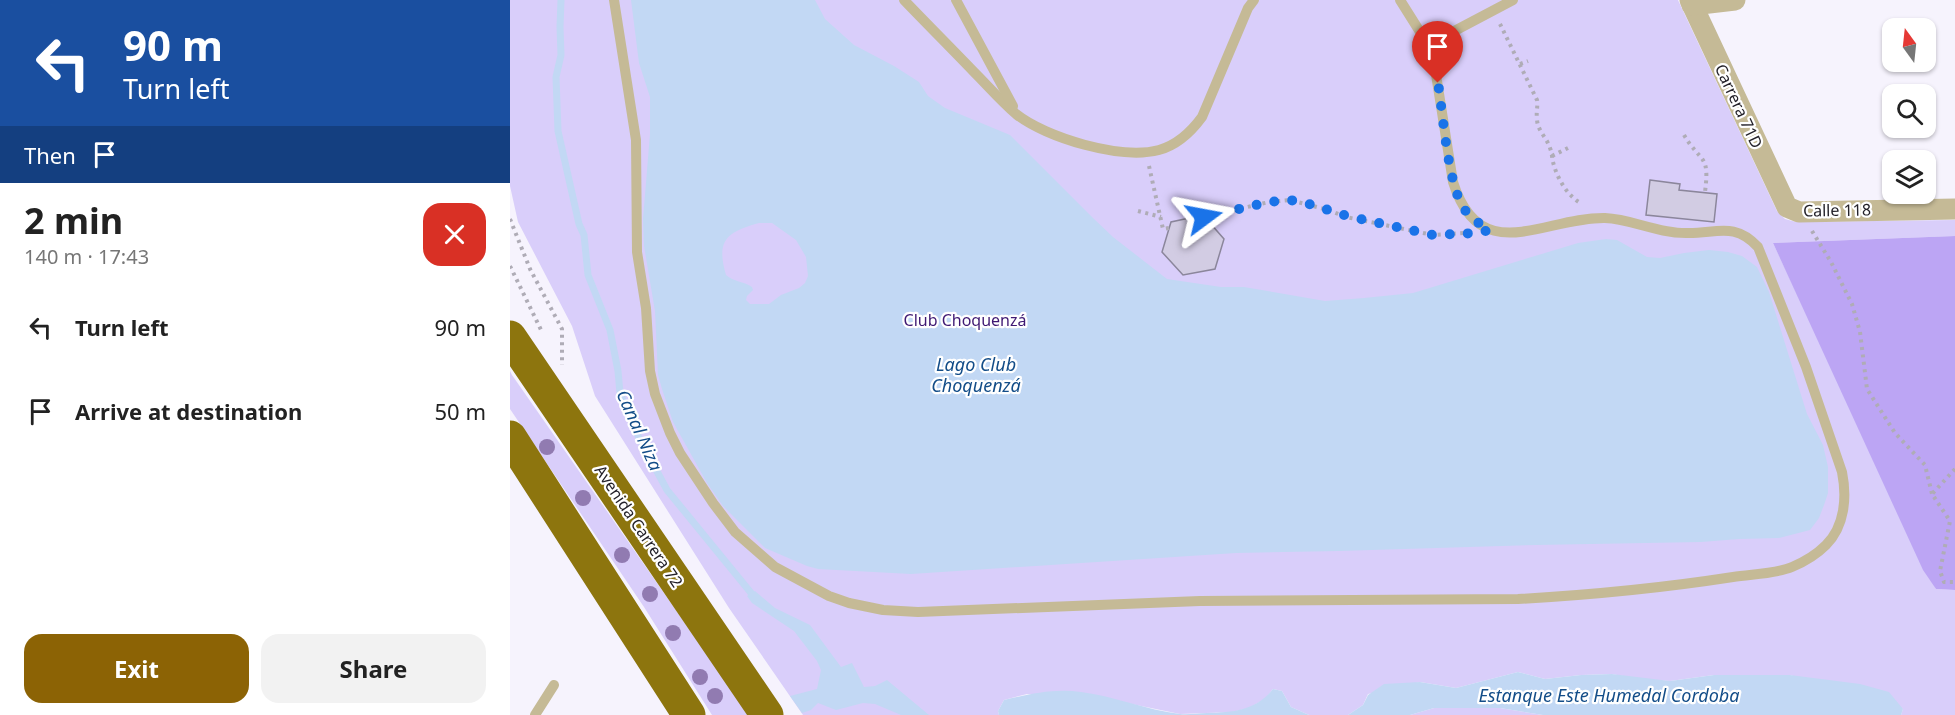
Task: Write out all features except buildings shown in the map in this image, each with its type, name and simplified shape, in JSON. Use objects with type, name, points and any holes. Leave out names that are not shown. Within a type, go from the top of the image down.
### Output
[{"type":"highway","name":"Avenida Carrera 72","points":[[510,338],[767,715]]},
{"type":"highway","points":[[510,437],[689,715]]},
{"type":"street","points":[[1691,3],[1735,0]]},
{"type":"street","name":"Carrera 71D","points":[[1691,3],[1782,198],[1791,210]]},
{"type":"street","name":"Calle 118","points":[[1791,210],[1799,212],[1955,209]]},
{"type":"lane","points":[[614,0],[636,140],[637,252],[646,308],[650,371],[662,415],[669,433],[693,474],[735,532],[775,567],[829,596],[849,603],[884,610],[918,612],[1200,601],[1561,597],[1715,580],[1790,568],[1810,558],[1827,544],[1842,520],[1846,490],[1806,367],[1758,248],[1750,239],[1734,231],[1687,234],[1662,232],[1607,218],[1587,219],[1512,234],[1490,230],[1475,220],[1458,200],[1453,182],[1438,83],[1427,43],[1400,0]]},
{"type":"lane","points":[[904,0],[1017,114],[1049,133],[1097,147],[1129,153],[1146,152],[1171,145],[1194,128],[1202,117],[1242,19],[1254,0]]},
{"type":"lane","points":[[956,0],[1017,114]]},
{"type":"lane","points":[[1427,43],[1513,0]]},
{"type":"lane","points":[[535,715],[554,685]]},
{"type":"path","points":[[1493,10],[1537,100],[1536,119],[1551,149],[1557,175],[1575,201],[1589,204]]},
{"type":"path","points":[[1520,64],[1528,61]]},
{"type":"path","points":[[1684,135],[1706,164],[1705,192]]},
{"type":"path","points":[[1552,156],[1568,148]]},
{"type":"path","points":[[1146,152],[1163,230],[1169,228]]},
{"type":"path","points":[[1204,217],[1269,202],[1290,200],[1347,216],[1433,235],[1490,230]]},
{"type":"path","points":[[1138,211],[1161,217]]},
{"type":"path","points":[[1809,227],[1831,262],[1852,304],[1860,332],[1867,389],[1895,433],[1925,465],[1932,494],[1950,521],[1940,571],[1944,582],[1955,582]]},
{"type":"path","points":[[510,266],[546,340]]},
{"type":"path","points":[[556,360],[562,371]]},
{"type":"path","points":[[1932,494],[1955,469]]},
{"type":"green space","name":"Club Choquenzá","points":[[510,0],[1678,0],[1777,211],[1785,219],[1796,222],[1955,220],[1955,236],[1773,243],[1936,589],[1955,590],[1955,715],[1901,715],[1903,709],[1790,675],[1714,675],[1670,681],[1612,674],[1545,679],[1518,672],[1456,688],[1420,682],[1368,694],[1363,705],[1348,715],[1309,715],[1291,707],[1282,691],[1273,689],[1265,699],[1249,708],[1232,712],[1180,714],[1117,701],[1027,694],[1004,700],[998,711],[999,715],[803,715],[729,608],[595,396],[572,326],[518,222],[510,186]]},
{"type":"green space","points":[[510,371],[749,715],[712,715],[644,607],[510,409]]},
{"type":"green space","points":[[1434,708],[1500,708],[1543,715],[1410,715]]},
{"type":"shaded area","points":[[1955,236],[1955,590],[1936,589],[1923,570],[1773,243]]},
{"type":"water","name":"Lago Club Choquenzá","points":[[631,0],[815,0],[825,19],[854,45],[919,82],[928,96],[945,108],[1010,135],[1113,237],[1167,279],[1221,287],[1244,287],[1325,301],[1413,293],[1578,243],[1606,239],[1617,240],[1647,257],[1660,258],[1709,250],[1742,256],[1757,267],[1769,292],[1807,414],[1823,445],[1828,467],[1828,493],[1824,505],[1819,518],[1810,530],[1779,538],[1701,542],[1236,553],[911,574],[818,569],[807,566],[765,548],[723,506],[707,483],[673,422],[658,375],[655,311],[644,246],[643,219],[650,134],[650,97],[639,63]],"holes":[[[759,223],[772,223],[796,240],[806,257],[808,276],[799,288],[781,295],[769,304],[750,304],[746,300],[753,290],[752,287],[726,275],[722,254],[723,246],[731,234],[739,230]]]},
{"type":"water","points":[[755,591],[775,608],[810,625],[841,667],[852,663],[864,687],[875,686],[887,680],[929,715],[901,715],[875,704],[863,703],[836,710],[818,703],[811,710],[802,713],[790,696],[817,689],[821,670],[817,661],[794,631],[752,603],[747,596]]},
{"type":"water","name":"Estanque Este Humedal Cordoba","points":[[1518,672],[1545,679],[1612,674],[1670,681],[1714,675],[1790,675],[1860,684],[1889,692],[1903,709],[1901,715],[1543,715],[1500,708],[1434,708],[1410,715],[1348,715],[1363,705],[1368,695],[1384,684],[1420,682],[1456,688]]},
{"type":"water","points":[[1273,689],[1282,691],[1291,707],[1309,715],[999,715],[998,711],[1004,700],[1052,691],[1071,691],[1180,714],[1226,712],[1251,706]]},
{"type":"waterway","name":"Canal Niza","points":[[561,0],[561,55],[556,77],[558,131],[579,224],[584,235],[588,275],[610,330],[620,393],[639,438],[667,490],[756,599]]},
{"type":"route","points":[[1204,217],[1269,202],[1290,200],[1370,222],[1433,235],[1490,230],[1475,220],[1458,200],[1453,182],[1438,83]]}]
